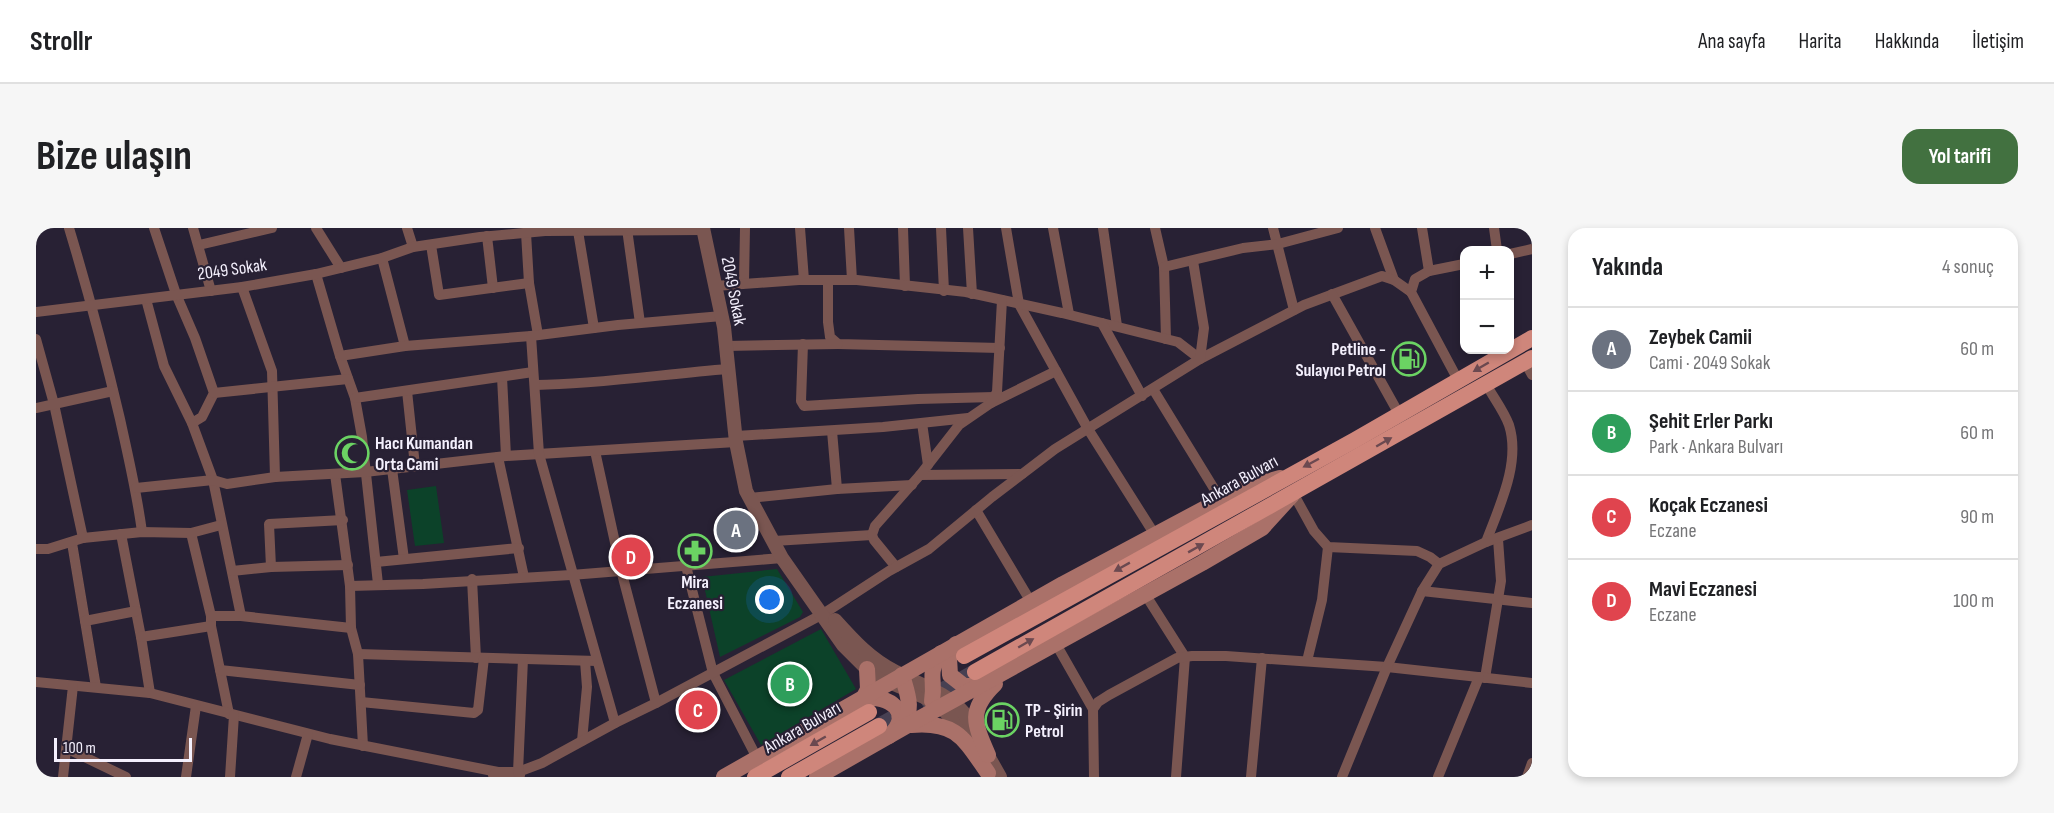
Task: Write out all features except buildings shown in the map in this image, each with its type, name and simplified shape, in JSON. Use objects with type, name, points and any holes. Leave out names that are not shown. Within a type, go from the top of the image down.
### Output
[{"type":"main road","name":"Ankara Bulvarı","points":[[954,651],[1288,475],[1532,338]]},
{"type":"main road","points":[[904,727],[939,700],[1293,493],[1486,384],[1530,365]]},
{"type":"main road","points":[[939,700],[931,679],[933,665],[954,651],[1031,602],[1243,488],[1288,475]]},
{"type":"main road","points":[[988,755],[978,729],[977,705],[981,697],[1010,670],[1262,528],[1293,493]]},
{"type":"main road","points":[[954,651],[948,658],[950,675],[964,686],[977,679],[1010,670]]},
{"type":"main road","points":[[724,777],[866,705],[899,682],[954,651]]},
{"type":"main road","points":[[866,705],[867,669]]},
{"type":"main road","points":[[899,682],[910,705],[904,727]]},
{"type":"main road","points":[[866,705],[874,697],[881,698],[893,705],[898,712],[899,723],[894,732],[882,732]]},
{"type":"main road","name":"Ankara Bulvarı","points":[[755,777],[866,705]]},
{"type":"main road","points":[[817,777],[882,732],[931,724],[950,729],[993,776]]},
{"type":"main road","name":"Ankara Bulvarı","points":[[789,777],[882,732]]},
{"type":"street","points":[[69,228],[113,391],[136,488],[142,532]]},
{"type":"street","points":[[154,228],[176,294],[195,338],[214,393],[202,417],[192,423]]},
{"type":"street","points":[[193,228],[211,291]]},
{"type":"street","points":[[199,245],[272,228]]},
{"type":"street","points":[[316,228],[341,268]]},
{"type":"street","points":[[407,228],[413,247]]},
{"type":"street","points":[[744,283],[745,228]]},
{"type":"street","points":[[800,228],[804,280]]},
{"type":"street","points":[[849,228],[852,280]]},
{"type":"street","points":[[903,228],[905,286]]},
{"type":"street","points":[[941,228],[944,291]]},
{"type":"street","points":[[968,228],[972,294]]},
{"type":"street","points":[[1006,228],[1019,304],[1088,429],[1155,535]]},
{"type":"street","points":[[1053,228],[1069,314]]},
{"type":"street","points":[[1103,228],[1117,326]]},
{"type":"street","points":[[1155,228],[1164,267],[1166,339]]},
{"type":"street","points":[[1273,228],[1294,310]]},
{"type":"street","points":[[1375,228],[1394,280]]},
{"type":"street","points":[[1422,228],[1430,271]]},
{"type":"street","points":[[1494,228],[1496,246]]},
{"type":"street","points":[[627,229],[640,323]]},
{"type":"street","name":"2049 Sokak","points":[[36,312],[242,287],[316,274],[382,258],[413,247],[482,234],[545,230],[703,229],[722,316],[740,465],[750,498],[782,558],[843,645],[867,669],[899,682]]},
{"type":"street","points":[[1164,267],[1243,248],[1278,244],[1331,229]]},
{"type":"street","points":[[578,231],[594,328]]},
{"type":"street","points":[[525,233],[534,335],[533,372],[536,385],[539,454],[615,723]]},
{"type":"street","points":[[482,234],[493,288]]},
{"type":"street","points":[[431,245],[439,295],[529,283]]},
{"type":"street","points":[[1514,253],[1532,249]]},
{"type":"street","points":[[382,258],[405,346]]},
{"type":"street","points":[[1193,261],[1204,328],[1200,359]]},
{"type":"street","points":[[1411,292],[1415,279],[1430,271],[1460,265]]},
{"type":"street","points":[[316,274],[355,398],[362,437],[378,584]]},
{"type":"street","points":[[36,682],[150,693],[308,734],[494,774],[519,775],[822,614],[929,549],[1055,449],[1200,359],[1294,310],[1332,294],[1382,276],[1394,280],[1411,292],[1458,380]]},
{"type":"street","points":[[715,286],[804,280],[852,280],[972,294],[1069,314],[1178,342],[1200,359]]},
{"type":"street","points":[[828,280],[830,337],[838,344]]},
{"type":"street","points":[[242,287],[272,371],[275,477]]},
{"type":"street","points":[[1332,294],[1399,414]]},
{"type":"street","points":[[146,299],[164,366],[192,423],[213,480],[241,616]]},
{"type":"street","points":[[992,400],[997,392],[1002,300]]},
{"type":"street","points":[[340,356],[405,346],[722,316]]},
{"type":"street","points":[[1102,322],[1142,396]]},
{"type":"street","points":[[36,339],[54,404],[83,538]]},
{"type":"street","points":[[803,344],[801,401],[804,406],[918,399],[992,400]]},
{"type":"street","points":[[726,346],[838,344],[1000,348]]},
{"type":"street","points":[[536,385],[578,384],[647,375],[729,369]]},
{"type":"street","points":[[896,567],[874,540],[872,535],[875,526],[912,485],[959,425],[992,400],[1056,371]]},
{"type":"street","points":[[355,398],[533,372]]},
{"type":"street","points":[[502,377],[502,456],[524,577]]},
{"type":"street","points":[[214,393],[348,379]]},
{"type":"street","points":[[1486,384],[1508,425],[1511,440],[1511,467],[1486,542]]},
{"type":"street","points":[[1154,389],[1221,501]]},
{"type":"street","points":[[36,408],[113,391]]},
{"type":"street","points":[[406,391],[415,466]]},
{"type":"street","points":[[136,488],[213,480],[227,484],[275,477],[365,472],[502,456],[595,451],[971,418]]},
{"type":"street","points":[[922,423],[928,465]]},
{"type":"street","points":[[832,431],[837,489]]},
{"type":"street","points":[[595,451],[621,570],[656,703]]},
{"type":"street","points":[[392,469],[404,559]]},
{"type":"street","points":[[335,474],[348,565],[351,628],[358,654],[363,746]]},
{"type":"street","points":[[920,475],[1022,474]]},
{"type":"street","points":[[750,498],[837,489],[912,485]]},
{"type":"street","points":[[1293,493],[1314,531],[1328,548],[1322,600],[1307,661]]},
{"type":"street","points":[[976,510],[1031,602]]},
{"type":"street","points":[[271,567],[270,524],[343,520]]},
{"type":"street","points":[[36,549],[48,549],[83,538],[142,532],[191,533],[221,525]]},
{"type":"street","points":[[1342,777],[1387,667],[1422,591],[1439,564],[1486,542],[1532,525]]},
{"type":"street","points":[[191,533],[231,715],[230,777]]},
{"type":"street","points":[[121,534],[150,693]]},
{"type":"street","points":[[774,541],[872,535]]},
{"type":"street","points":[[1438,777],[1482,678],[1501,581],[1498,539]]},
{"type":"street","points":[[72,543],[96,687]]},
{"type":"street","points":[[376,562],[519,548]]},
{"type":"street","points":[[1328,548],[1417,551],[1439,564]]},
{"type":"street","points":[[350,586],[572,575],[782,558]]},
{"type":"street","points":[[232,572],[271,567],[348,565]]},
{"type":"street","points":[[686,566],[713,673],[757,759]]},
{"type":"street","points":[[361,702],[474,713],[478,710],[480,658],[471,579]]},
{"type":"street","points":[[1422,591],[1532,603]]},
{"type":"street","points":[[1145,594],[1185,657],[1176,777]]},
{"type":"street","points":[[85,621],[136,611]]},
{"type":"street","points":[[822,614],[834,619],[899,682],[964,713],[988,755],[993,776]]},
{"type":"street","points":[[141,637],[241,616],[351,628]]},
{"type":"street","points":[[1056,644],[1093,709],[1094,777]]},
{"type":"street","points":[[358,654],[597,661]]},
{"type":"street","points":[[1093,709],[1109,695],[1177,658],[1185,657],[1226,656],[1307,661],[1387,667],[1532,683]]},
{"type":"street","points":[[1251,777],[1262,658]]},
{"type":"street","points":[[519,775],[524,659]]},
{"type":"street","points":[[582,741],[587,687],[585,661]]},
{"type":"street","points":[[220,670],[360,685]]},
{"type":"street","points":[[63,777],[68,749],[73,686]]},
{"type":"street","points":[[939,700],[993,776]]},
{"type":"street","points":[[186,777],[196,706]]},
{"type":"street","points":[[296,777],[308,734]]},
{"type":"street","points":[[68,749],[126,777]]},
{"type":"green space","points":[[436,486],[444,543],[415,546],[407,490]]},
{"type":"green space","points":[[777,569],[803,612],[800,617],[720,657],[702,577]]},
{"type":"green space","points":[[821,629],[856,689],[761,745],[724,680]]},
{"type":"tunnel","points":[[879,726],[975,672]]},
{"type":"place","name":"Petline - Sulayıcı Petrol","points":[[1409,359]]},
{"type":"place","name":"Hacı Kumandan Orta Cami","points":[[352,453]]},
{"type":"place","name":"Zeybek Camii","points":[[736,530]]},
{"type":"place","name":"Mira Eczanesi","points":[[695,551]]},
{"type":"place","name":"Mavi Eczanesi","points":[[631,557]]},
{"type":"place","name":"Şehit Erler Parkı","points":[[790,684]]},
{"type":"place","name":"Koçak Eczanesi","points":[[698,710]]},
{"type":"place","name":"TP - Şirin Petrol","points":[[1002,720]]}]
